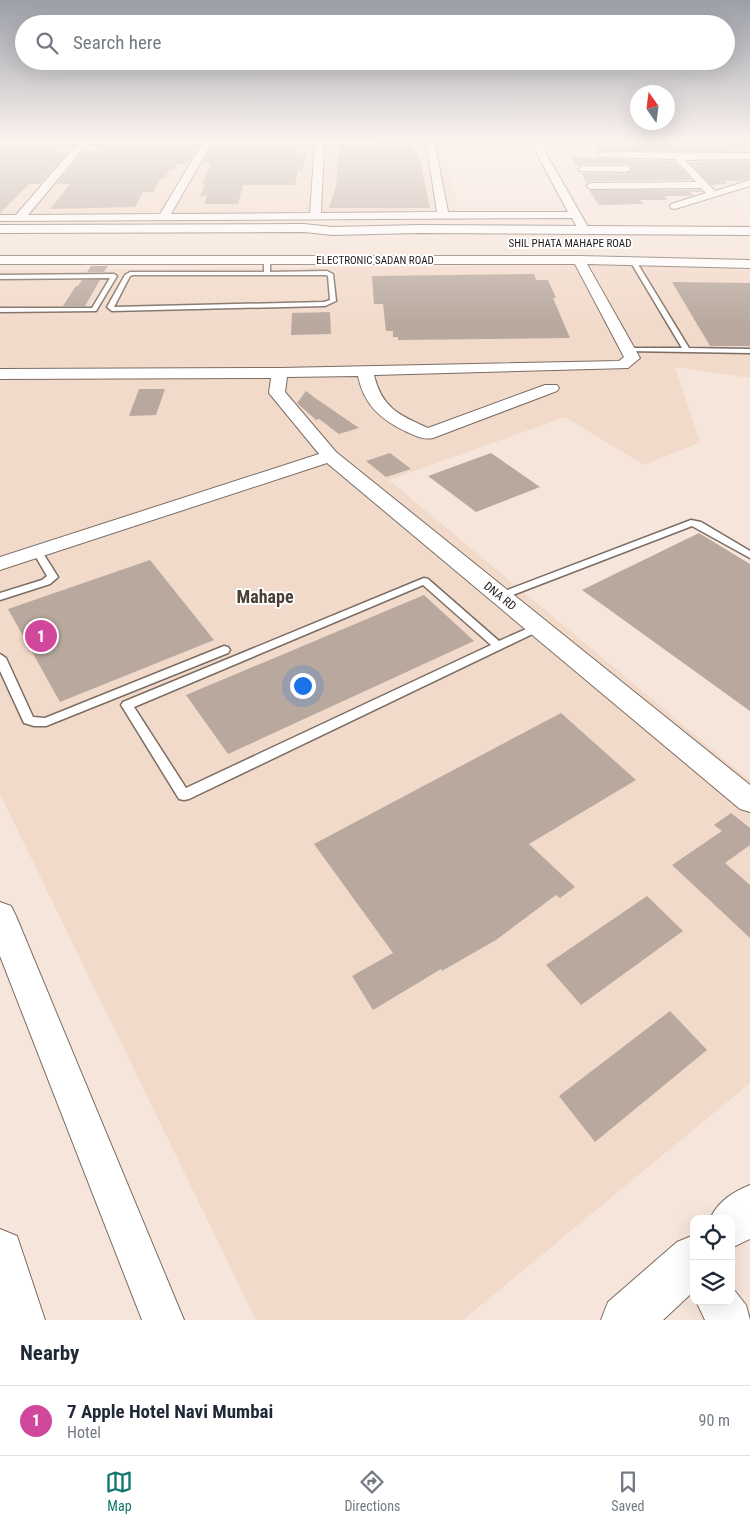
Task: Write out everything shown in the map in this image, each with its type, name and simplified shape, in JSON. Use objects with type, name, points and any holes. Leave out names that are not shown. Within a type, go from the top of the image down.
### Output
[{"type":"main road","points":[[0,230],[304,228],[332,236]]},
{"type":"main road","name":"SHIL PHATA MAHAPE ROAD","points":[[390,236],[419,229],[750,231]]},
{"type":"main road","points":[[0,234],[305,238]]},
{"type":"main road","points":[[0,239],[750,235]]},
{"type":"main road","name":"SHIL PHATA MAHAPE ROAD","points":[[390,236],[419,242],[750,244]]},
{"type":"main road","points":[[419,236],[750,240]]},
{"type":"main road","points":[[735,1221],[750,1208]]},
{"type":"main road","points":[[0,1253],[20,1320]]},
{"type":"main road","points":[[626,1320],[690,1267]]},
{"type":"street","points":[[19,218],[32,203]]},
{"type":"street","points":[[164,217],[172,203]]},
{"type":"street","points":[[315,217],[316,203]]},
{"type":"street","points":[[441,203],[443,216]]},
{"type":"street","points":[[568,203],[583,230]]},
{"type":"street","points":[[675,206],[685,203]]},
{"type":"street","points":[[0,218],[575,216]]},
{"type":"street","name":"ELECTRONIC SADAN ROAD","points":[[0,260],[19,263],[185,260],[579,260],[750,264]]},
{"type":"street","points":[[0,374],[280,373],[622,365],[632,358],[579,260]]},
{"type":"street","points":[[364,371],[372,398],[391,418],[427,434],[551,388]]},
{"type":"street","name":"DNA RD","points":[[280,373],[277,393],[330,456],[750,801]]},
{"type":"street","points":[[0,564],[330,456]]},
{"type":"street","points":[[0,916],[163,1320]]},
{"type":"street","points":[[720,1305],[732,1320]]},
{"type":"lane","points":[[177,274],[185,260]]},
{"type":"lane","points":[[264,260],[267,264],[268,274]]},
{"type":"lane","points":[[632,261],[686,350]]},
{"type":"lane","points":[[3,277],[11,271]]},
{"type":"lane","points":[[152,272],[177,274],[268,274],[331,274],[332,301],[325,304],[112,309],[110,307],[128,275],[152,272]]},
{"type":"lane","points":[[0,310],[94,310],[114,276],[3,277]]},
{"type":"lane","points":[[628,350],[750,351]]},
{"type":"lane","points":[[501,596],[691,523],[698,524],[750,555]]},
{"type":"lane","points":[[0,597],[46,582],[53,577],[38,552]]},
{"type":"lane","points":[[498,646],[424,581],[127,705],[184,795],[539,628]]},
{"type":"lane","points":[[0,658],[28,720],[46,722],[224,650]]},
{"type":"shaded area","points":[[0,203],[456,203],[458,212],[0,214]]},
{"type":"shaded area","points":[[614,265],[750,270],[750,378],[675,367],[700,442],[644,465],[565,417],[389,480],[750,781],[750,1083],[463,1320],[256,1320],[0,794],[0,270]]},
{"type":"building","points":[[0,203],[10,203],[0,213]]},
{"type":"building","points":[[55,203],[137,203],[135,207],[50,209]]},
{"type":"building","points":[[205,203],[238,203],[238,204]]},
{"type":"building","points":[[331,203],[429,203],[430,208],[329,208]]},
{"type":"building","points":[[597,203],[643,204],[599,205]]},
{"type":"building","points":[[91,266],[108,266],[104,272],[87,272]]},
{"type":"building","points":[[534,274],[536,280],[548,280],[556,298],[553,298],[570,338],[398,340],[398,337],[393,337],[393,331],[386,331],[383,304],[374,304],[372,276]]},
{"type":"building","points":[[82,280],[100,280],[85,306],[63,306],[76,286]]},
{"type":"building","points":[[672,282],[750,283],[750,346],[710,346]]},
{"type":"building","points":[[330,312],[331,334],[291,335],[292,313]]},
{"type":"building","points":[[139,389],[165,389],[156,415],[129,416]]},
{"type":"building","points":[[306,391],[359,428],[339,434],[319,419],[316,420],[297,403]]},
{"type":"building","points":[[390,453],[411,469],[386,477],[366,461]]},
{"type":"building","points":[[491,453],[540,487],[476,512],[428,476]]},
{"type":"building","points":[[699,533],[750,564],[750,711],[582,590]]},
{"type":"building","points":[[150,560],[214,640],[60,702],[8,609]]},
{"type":"building","points":[[424,595],[474,641],[228,754],[186,695]]},
{"type":"building","points":[[561,713],[636,780],[529,844],[575,887],[560,898],[556,895],[496,940],[442,971],[441,969],[373,1010],[352,976],[393,953],[314,844]]},
{"type":"building","points":[[731,813],[750,828],[750,845],[725,863],[750,885],[750,938],[672,865],[722,831],[714,825]]},
{"type":"building","points":[[647,896],[683,931],[581,1005],[546,965]]},
{"type":"building","points":[[670,1011],[707,1050],[595,1142],[559,1096]]},
{"type":"place","name":"7 Apple Hotel Navi Mumbai","points":[[41,636]]},
{"type":"district","name":"Mahape","points":[[265,596]]}]
